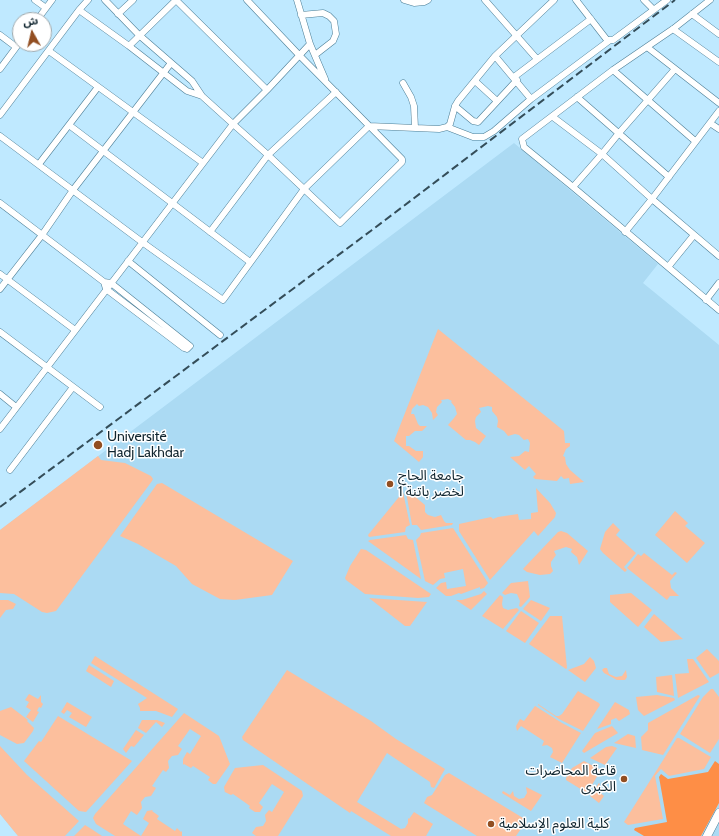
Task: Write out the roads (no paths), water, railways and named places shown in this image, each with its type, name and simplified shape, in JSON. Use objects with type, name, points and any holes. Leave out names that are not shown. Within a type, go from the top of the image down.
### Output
[{"type":"street","points":[[35,0],[46,8]]},
{"type":"street","points":[[43,12],[52,0]]},
{"type":"street","points":[[52,47],[88,0]]},
{"type":"street","points":[[105,0],[139,35],[192,81],[202,96],[268,155],[340,223],[402,162],[401,157],[300,56],[247,0]]},
{"type":"street","points":[[118,14],[133,0]]},
{"type":"street","points":[[129,46],[176,0],[267,90]]},
{"type":"street","points":[[297,0],[310,44],[327,83]]},
{"type":"street","points":[[404,0],[414,3],[428,0]]},
{"type":"street","points":[[485,0],[537,59]]},
{"type":"street","points":[[447,127],[450,124],[455,106],[495,56],[554,0]]},
{"type":"street","points":[[576,0],[607,40],[610,40]]},
{"type":"street","points":[[644,0],[654,10]]},
{"type":"street","points":[[0,136],[222,300],[304,189],[369,126],[439,129],[447,127],[473,137],[484,137],[494,131],[531,99],[610,40],[613,40],[667,0]]},
{"type":"street","points":[[710,0],[673,29],[614,70],[522,139],[522,144],[719,310]]},
{"type":"street","points":[[79,10],[187,91],[202,96]]},
{"type":"street","points":[[301,14],[323,13],[330,16],[334,21],[336,34],[334,41],[315,55]]},
{"type":"street","points":[[692,14],[719,34]]},
{"type":"street","points":[[455,106],[472,121],[478,122],[497,102],[515,79],[537,59],[591,19]]},
{"type":"street","points":[[673,29],[719,62]]},
{"type":"street","points":[[0,35],[12,42]]},
{"type":"street","points":[[0,429],[106,289],[107,282],[128,260],[232,124],[267,90],[310,44]]},
{"type":"street","points":[[647,47],[719,103]]},
{"type":"street","points":[[0,69],[13,52]]},
{"type":"street","points":[[0,116],[48,52]]},
{"type":"street","points":[[50,52],[203,163]]},
{"type":"street","points":[[495,56],[531,99]]},
{"type":"street","points":[[0,289],[42,235],[73,190],[171,62]]},
{"type":"street","points":[[573,187],[618,133],[649,100],[675,69]]},
{"type":"street","points":[[614,70],[695,141]]},
{"type":"street","points":[[475,81],[497,102]]},
{"type":"street","points":[[403,83],[414,106],[415,128]]},
{"type":"street","points":[[38,164],[98,87]]},
{"type":"street","points":[[210,232],[268,155],[336,92]]},
{"type":"street","points":[[577,97],[669,177]]},
{"type":"street","points":[[625,232],[719,111]]},
{"type":"street","points":[[553,117],[602,154],[719,256]]},
{"type":"street","points":[[710,123],[719,130]]},
{"type":"street","points":[[69,125],[250,262]]},
{"type":"street","points":[[0,203],[107,282],[190,346],[184,348],[106,289]]},
{"type":"street","points":[[668,267],[694,235]]},
{"type":"street","points":[[128,260],[220,335]]},
{"type":"street","points":[[0,274],[75,330]]},
{"type":"street","points":[[706,300],[719,283]]},
{"type":"street","points":[[0,332],[100,407]]},
{"type":"street","points":[[10,470],[73,386]]},
{"type":"street","points":[[0,394],[16,407]]},
{"type":"street","points":[[707,836],[719,813]]},
{"type":"railway","points":[[0,507],[372,230],[675,0]]},
{"type":"place","name":"Université Hadj Lakhdar","points":[[98,445]]},
{"type":"place","name":"جامعة الحاج لخضر باتنة 1","points":[[390,484]]},
{"type":"place","name":"قاعة المحاضرات الكبرى","points":[[624,779]]},
{"type":"place","name":"كلية العلوم الإسلامية","points":[[491,824]]}]
